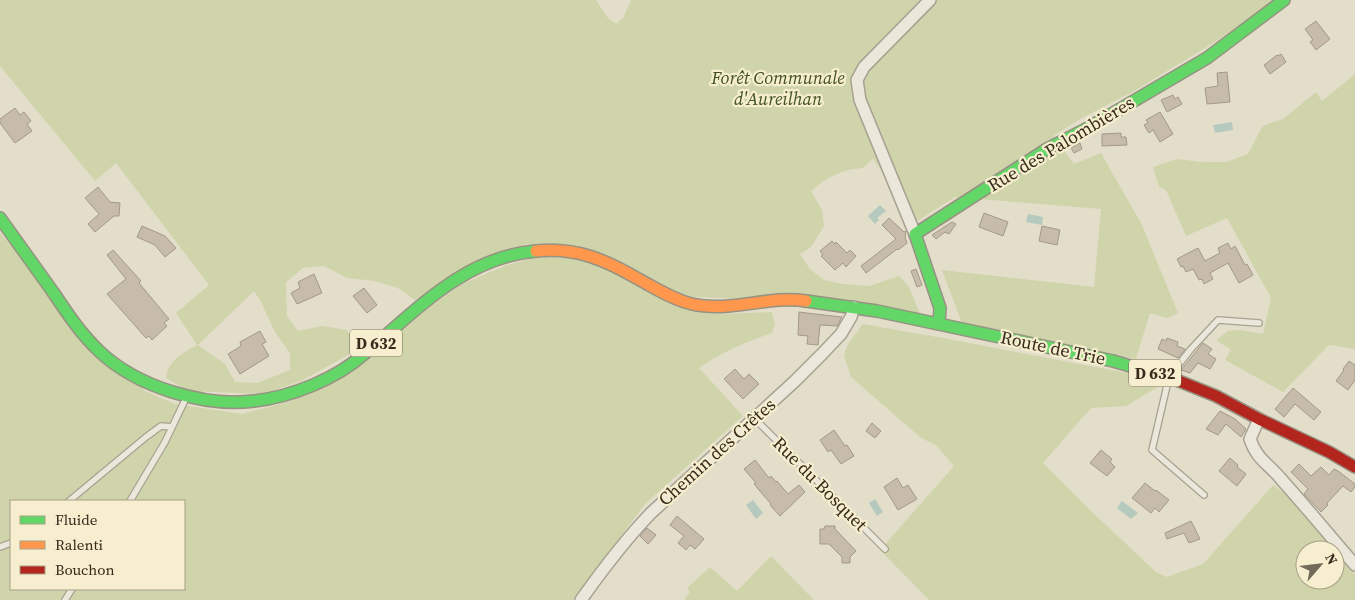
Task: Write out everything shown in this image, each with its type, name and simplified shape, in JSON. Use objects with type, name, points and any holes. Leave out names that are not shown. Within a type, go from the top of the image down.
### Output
[{"type":"main road","name":"Rue des Palombières","points":[[915,234],[1047,149],[1086,129],[1207,58],[1284,0]]},
{"type":"main road","name":"D 632","points":[[0,218],[80,331],[107,358],[132,375],[160,387],[186,397],[220,402],[254,402],[286,394],[330,378],[351,366],[406,316],[438,290],[461,276],[491,261],[517,253],[542,250],[567,250],[608,261],[672,298],[693,305],[712,306],[789,300],[877,310],[939,324]]},
{"type":"main road","points":[[915,234],[940,308],[939,324]]},
{"type":"main road","name":"Route de Trie","points":[[939,324],[1113,361],[1169,377],[1216,396],[1259,419],[1329,452],[1355,467]]},
{"type":"street","points":[[915,234],[860,100],[857,80],[864,67],[930,0]]},
{"type":"street","name":"Chemin des Crêtes","points":[[581,600],[630,534],[651,512],[795,382],[841,334],[851,317],[854,307]]},
{"type":"street","points":[[1259,419],[1250,439],[1258,456],[1275,472],[1355,565]]},
{"type":"lane","points":[[1204,495],[1152,450],[1169,377],[1191,349],[1218,320],[1259,323]]},
{"type":"lane","points":[[131,500],[165,442],[186,397]]},
{"type":"lane","name":"Rue du Bosquet","points":[[754,418],[885,549]]},
{"type":"lane","points":[[70,500],[146,436],[161,426],[172,427]]},
{"type":"green space","name":"Forêt Communale d'Aureilhan","points":[[0,0],[596,0],[608,18],[616,24],[623,18],[631,0],[1279,0],[1134,91],[1082,118],[1053,136],[1074,164],[1101,153],[1142,225],[1178,313],[1167,318],[1150,313],[1136,359],[962,323],[942,270],[1094,287],[1101,209],[955,197],[914,223],[873,158],[863,167],[836,175],[811,191],[822,210],[824,226],[811,247],[800,254],[810,269],[824,280],[869,286],[899,276],[909,287],[920,314],[694,297],[526,244],[415,300],[398,288],[375,281],[347,278],[324,266],[303,268],[286,282],[287,316],[298,331],[322,326],[347,330],[359,349],[301,381],[263,394],[188,391],[166,378],[173,362],[197,345],[176,313],[209,285],[116,163],[95,181],[0,66]],"holes":[[[254,291],[275,332],[290,353],[290,370],[257,383],[235,382],[225,364],[198,345]]]},
{"type":"green space","points":[[1355,74],[1355,349],[1329,345],[1283,392],[1225,360],[1231,350],[1216,340],[1228,331],[1239,330],[1263,334],[1271,298],[1227,218],[1186,236],[1166,190],[1159,187],[1153,167],[1177,159],[1226,162],[1248,154],[1262,127],[1283,119],[1316,92],[1322,101]]},
{"type":"green space","points":[[0,233],[145,391],[175,404],[242,414],[291,401],[394,333],[462,284],[507,265],[538,257],[569,257],[600,267],[719,314],[772,312],[775,325],[772,333],[734,348],[699,368],[743,416],[645,504],[573,600],[0,600]]},
{"type":"green space","points":[[863,324],[1132,374],[1158,382],[1158,387],[1126,406],[1091,408],[1043,463],[1156,572],[1167,577],[1203,564],[1273,485],[1290,497],[1327,540],[1295,540],[1295,590],[1345,590],[1345,562],[1355,574],[1355,600],[929,600],[880,550],[954,466],[936,445],[921,438],[851,377],[844,355],[848,344]]},
{"type":"green space","points":[[771,556],[814,600],[684,600],[690,592],[687,588],[710,567],[737,591]]},
{"type":"shaded area","points":[[1232,122],[1233,130],[1215,133],[1213,125]]},
{"type":"shaded area","points":[[880,205],[886,211],[877,218],[879,220],[875,224],[868,216]]},
{"type":"shaded area","points":[[1028,214],[1043,217],[1042,225],[1026,222]]},
{"type":"shaded area","points":[[875,499],[883,512],[877,516],[869,503]]},
{"type":"shaded area","points":[[753,500],[763,513],[756,519],[746,505]]},
{"type":"shaded area","points":[[1122,501],[1138,513],[1131,519],[1117,508]]},
{"type":"building","points":[[1316,21],[1330,39],[1316,50],[1310,42],[1313,40],[1305,29]]},
{"type":"building","points":[[1281,54],[1286,62],[1270,74],[1264,65]]},
{"type":"building","points":[[1227,72],[1230,102],[1207,104],[1205,88],[1218,86],[1217,73]]},
{"type":"building","points":[[1173,95],[1175,99],[1178,97],[1182,104],[1167,112],[1161,100]]},
{"type":"building","points":[[15,108],[20,115],[24,112],[31,121],[27,124],[32,131],[15,143],[0,123],[0,119]]},
{"type":"building","points":[[1160,112],[1173,134],[1160,142],[1153,130],[1149,133],[1144,125],[1148,123],[1146,120]]},
{"type":"building","points":[[1121,133],[1121,137],[1126,137],[1127,145],[1102,146],[1102,134]]},
{"type":"building","points":[[1080,143],[1082,149],[1074,153],[1071,148]]},
{"type":"building","points":[[98,187],[110,202],[120,203],[119,216],[114,216],[95,232],[88,224],[99,214],[85,198]]},
{"type":"building","points":[[984,213],[1008,222],[1003,236],[979,227]]},
{"type":"building","points":[[889,218],[904,232],[906,231],[907,243],[866,273],[861,266],[896,239],[882,225]]},
{"type":"building","points":[[952,222],[956,224],[949,234],[945,232],[936,239],[932,235]]},
{"type":"building","points":[[142,226],[165,236],[176,248],[165,257],[155,245],[137,237]]},
{"type":"building","points":[[1042,226],[1060,230],[1057,245],[1039,241]]},
{"type":"building","points":[[832,241],[835,244],[836,242],[847,253],[850,250],[856,256],[846,267],[843,263],[835,270],[821,256],[823,255],[820,251]]},
{"type":"building","points":[[1228,243],[1231,249],[1235,246],[1245,265],[1247,264],[1253,275],[1239,283],[1228,263],[1210,273],[1213,279],[1204,284],[1202,279],[1199,280],[1193,269],[1186,272],[1177,259],[1198,248],[1205,261],[1220,253],[1218,248]]},
{"type":"building","points":[[113,250],[141,281],[139,283],[169,319],[164,323],[167,326],[152,340],[149,336],[146,338],[107,294],[126,279],[107,255]]},
{"type":"building","points":[[916,269],[922,285],[917,287],[911,271]]},
{"type":"building","points":[[314,274],[322,293],[297,304],[291,293],[300,288],[298,282]]},
{"type":"building","points":[[364,288],[377,305],[367,313],[353,296]]},
{"type":"building","points":[[799,312],[842,317],[837,326],[820,325],[818,345],[807,344],[808,336],[798,335]]},
{"type":"building","points":[[260,331],[266,342],[262,344],[269,356],[240,374],[228,354],[241,346],[240,342]]},
{"type":"building","points":[[1167,338],[1178,342],[1177,346],[1185,349],[1178,358],[1158,349],[1162,339],[1166,341]]},
{"type":"building","points":[[1203,343],[1212,349],[1208,354],[1216,359],[1210,369],[1198,363],[1190,373],[1181,370]]},
{"type":"building","points":[[1349,361],[1355,365],[1355,380],[1348,390],[1336,381]]},
{"type":"building","points":[[735,369],[744,379],[749,374],[759,384],[743,399],[724,379]]},
{"type":"building","points":[[1293,388],[1321,412],[1314,420],[1295,404],[1284,417],[1275,409]]},
{"type":"building","points":[[1220,411],[1235,419],[1246,429],[1241,437],[1226,424],[1218,435],[1206,429]]},
{"type":"building","points":[[872,423],[881,431],[875,438],[866,431]]},
{"type":"building","points":[[834,430],[854,456],[841,464],[831,450],[828,452],[820,440]]},
{"type":"building","points":[[1101,450],[1112,459],[1110,462],[1115,467],[1107,476],[1090,463]]},
{"type":"building","points":[[1230,458],[1246,474],[1237,486],[1219,471]]},
{"type":"building","points":[[755,460],[769,478],[771,476],[777,481],[788,494],[799,485],[805,492],[780,516],[744,469]]},
{"type":"building","points":[[1299,464],[1311,476],[1321,467],[1329,475],[1334,469],[1355,484],[1355,487],[1351,492],[1343,486],[1321,512],[1304,494],[1308,489],[1291,472]]},
{"type":"building","points":[[897,478],[903,488],[908,485],[917,499],[898,510],[884,487]]},
{"type":"building","points":[[1145,483],[1169,500],[1159,512],[1155,508],[1151,513],[1132,498]]},
{"type":"building","points":[[677,516],[704,539],[695,549],[690,545],[686,550],[678,543],[684,536],[670,525]]},
{"type":"building","points":[[1191,521],[1200,539],[1189,543],[1184,533],[1167,539],[1165,533]]},
{"type":"building","points":[[825,526],[835,526],[835,529],[856,551],[850,557],[850,563],[842,563],[842,557],[829,544],[820,544],[820,529],[824,529]]},
{"type":"building","points":[[647,528],[656,535],[648,544],[640,536]]},
{"type":"traffic: fast","points":[[939,324],[940,308],[915,234],[1047,149],[1086,129],[1207,58],[1284,0]]},
{"type":"traffic: fast","points":[[0,218],[74,323],[86,338],[114,364],[132,375],[172,392],[214,401],[234,402],[268,399],[298,391],[327,379],[353,363],[422,304],[464,275],[510,255],[536,251]]},
{"type":"traffic: fast","points":[[806,301],[877,311],[1113,361],[1137,368]]},
{"type":"traffic: slow","points":[[536,251],[565,251],[591,256],[615,266],[672,297],[692,304],[721,306],[778,300],[806,301]]},
{"type":"traffic: jam","points":[[1137,368],[1169,377],[1216,396],[1259,419],[1329,452],[1355,467]]}]
